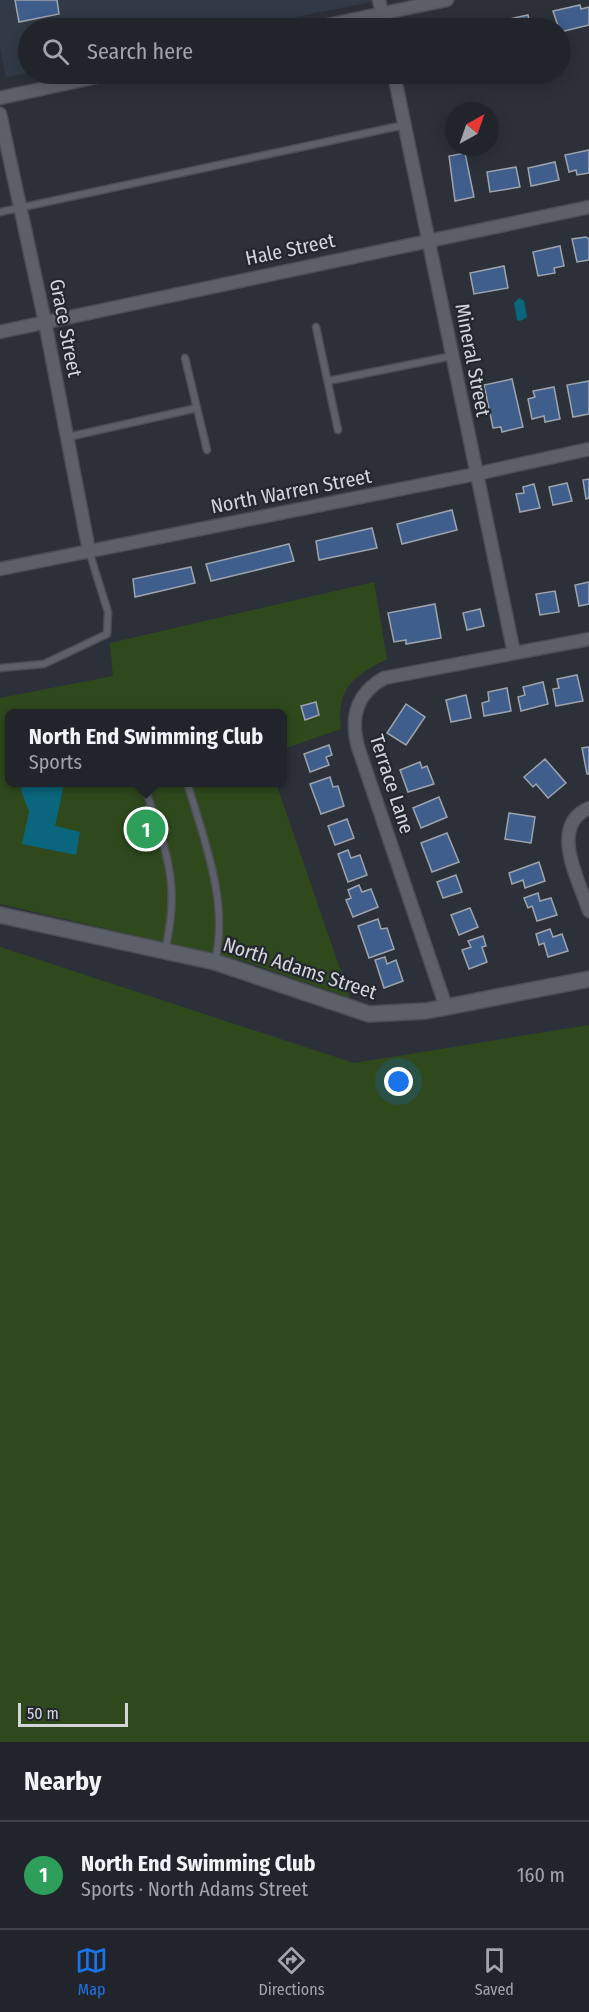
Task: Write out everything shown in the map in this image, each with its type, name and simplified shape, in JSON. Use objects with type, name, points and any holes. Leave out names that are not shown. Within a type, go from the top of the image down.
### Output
[{"type":"street","points":[[379,0],[383,18]]},
{"type":"street","points":[[359,18],[447,0]]},
{"type":"street","points":[[0,98],[65,84]]},
{"type":"street","name":"Mineral Street","points":[[396,84],[514,653]]},
{"type":"street","name":"Grace Street","points":[[0,114],[45,322],[88,551]]},
{"type":"street","name":"Hale Street","points":[[0,332],[429,239],[589,207]]},
{"type":"street","name":"North Warren Street","points":[[0,569],[476,474],[589,449]]},
{"type":"street","name":"Terrace Lane","points":[[446,1007],[358,747],[353,720],[363,694],[384,678],[589,639]]},
{"type":"street","points":[[589,808],[573,819],[567,837],[589,911]]},
{"type":"street","name":"North Adams Street","points":[[0,915],[215,962],[369,1014],[392,1015],[446,1007],[589,979]]},
{"type":"lane","points":[[0,212],[405,125]]},
{"type":"lane","points":[[316,327],[338,430]]},
{"type":"lane","points":[[328,381],[453,356]]},
{"type":"lane","points":[[185,358],[207,450]]},
{"type":"lane","points":[[67,437],[197,408]]},
{"type":"lane","points":[[0,668],[44,664],[107,634],[108,612],[88,551]]},
{"type":"lane","points":[[144,787],[173,880],[173,913],[165,950]]},
{"type":"lane","points":[[188,787],[219,902],[219,936],[215,962]]},
{"type":"shaded area","points":[[0,0],[371,0],[371,2],[292,18],[18,18],[18,75],[6,77],[0,47]]},
{"type":"green space","points":[[374,582],[387,659],[365,671],[349,685],[341,704],[341,729],[287,748],[287,709],[5,709],[5,787],[277,787],[350,998],[241,960],[0,904],[0,698],[113,676],[110,643]]},
{"type":"green space","points":[[0,947],[354,1063],[589,1025],[589,1742],[0,1742]]},
{"type":"water","points":[[519,298],[524,301],[527,317],[520,321],[517,320],[514,303]]},
{"type":"water","points":[[22,787],[63,787],[55,826],[80,832],[76,855],[22,844],[29,812]]},
{"type":"building","points":[[15,0],[57,0],[59,14],[39,18],[18,18]]},
{"type":"building","points":[[580,5],[581,9],[589,7],[589,25],[571,29],[571,18],[555,18],[553,11]]},
{"type":"building","points":[[589,150],[589,173],[577,175],[576,170],[569,172],[565,155]]},
{"type":"building","points":[[449,156],[466,156],[474,197],[455,201]]},
{"type":"building","points":[[555,162],[559,180],[531,186],[528,168]]},
{"type":"building","points":[[516,167],[520,187],[490,192],[487,172]]},
{"type":"building","points":[[586,237],[589,239],[589,260],[577,262],[572,239]]},
{"type":"building","points":[[560,246],[564,266],[554,268],[555,273],[538,276],[533,252]]},
{"type":"building","points":[[504,266],[508,288],[474,294],[470,273]]},
{"type":"building","points":[[512,379],[523,427],[502,432],[501,427],[493,428],[484,385]]},
{"type":"building","points":[[589,381],[589,414],[573,417],[567,385]]},
{"type":"building","points":[[554,387],[560,419],[545,422],[544,416],[532,419],[528,399],[535,397],[533,391]]},
{"type":"building","points":[[589,479],[589,498],[586,499],[583,480]]},
{"type":"building","points":[[567,483],[572,501],[553,505],[549,487]]},
{"type":"building","points":[[534,484],[540,508],[520,512],[516,494],[524,493],[523,487]]},
{"type":"building","points":[[452,510],[457,530],[402,544],[397,524]]},
{"type":"building","points":[[372,528],[377,548],[319,560],[316,541]]},
{"type":"building","points":[[289,544],[294,561],[211,581],[206,564]]},
{"type":"building","points":[[191,567],[195,583],[135,597],[133,579]]},
{"type":"building","points":[[589,582],[589,604],[579,606],[575,585]]},
{"type":"building","points":[[555,591],[559,612],[540,615],[536,594]]},
{"type":"building","points":[[435,604],[441,638],[406,644],[406,640],[394,642],[388,613]]},
{"type":"building","points":[[480,609],[484,626],[467,630],[463,613]]},
{"type":"building","points":[[577,675],[583,701],[556,706],[553,689],[559,688],[557,679]]},
{"type":"building","points":[[543,682],[548,704],[521,711],[518,697],[525,695],[523,687]]},
{"type":"building","points":[[507,688],[511,711],[484,716],[482,703],[489,701],[488,692]]},
{"type":"building","points":[[466,695],[471,718],[451,722],[446,700]]},
{"type":"building","points":[[316,702],[319,715],[305,720],[301,706]]},
{"type":"building","points":[[406,704],[425,717],[406,745],[387,733]]},
{"type":"building","points":[[329,745],[332,755],[326,757],[329,765],[310,772],[304,754]]},
{"type":"building","points":[[589,747],[589,774],[587,774],[582,748]]},
{"type":"building","points":[[545,759],[566,783],[548,798],[536,784],[533,787],[524,777]]},
{"type":"building","points":[[420,762],[422,768],[427,766],[434,784],[408,792],[400,770]]},
{"type":"building","points":[[330,777],[333,787],[338,786],[344,806],[321,814],[310,784]]},
{"type":"building","points":[[439,797],[447,817],[421,828],[413,808]]},
{"type":"building","points":[[509,813],[535,817],[531,843],[505,839]]},
{"type":"building","points":[[347,819],[354,838],[335,845],[328,826]]},
{"type":"building","points":[[447,833],[459,862],[432,872],[421,843]]},
{"type":"building","points":[[348,850],[351,858],[360,855],[367,875],[348,882],[338,854]]},
{"type":"building","points":[[539,862],[545,881],[525,888],[523,880],[512,884],[509,873]]},
{"type":"building","points":[[456,875],[462,892],[443,898],[437,882]]},
{"type":"building","points":[[359,885],[362,892],[371,889],[378,907],[353,917],[346,900],[351,898],[348,890]]},
{"type":"building","points":[[538,893],[540,901],[551,898],[557,915],[537,921],[532,906],[528,908],[524,898]]},
{"type":"building","points":[[470,908],[478,927],[459,935],[451,915]]},
{"type":"building","points":[[378,919],[381,929],[387,928],[394,949],[369,958],[358,926]]},
{"type":"building","points":[[550,929],[553,937],[562,934],[568,951],[548,957],[544,943],[539,945],[536,934]]},
{"type":"building","points":[[483,936],[486,946],[482,947],[487,962],[469,969],[462,950],[471,947],[468,941]]},
{"type":"building","points":[[385,957],[387,964],[396,960],[403,981],[384,988],[375,960]]},
{"type":"place","name":"North End Swimming Club","points":[[146,829]]}]
